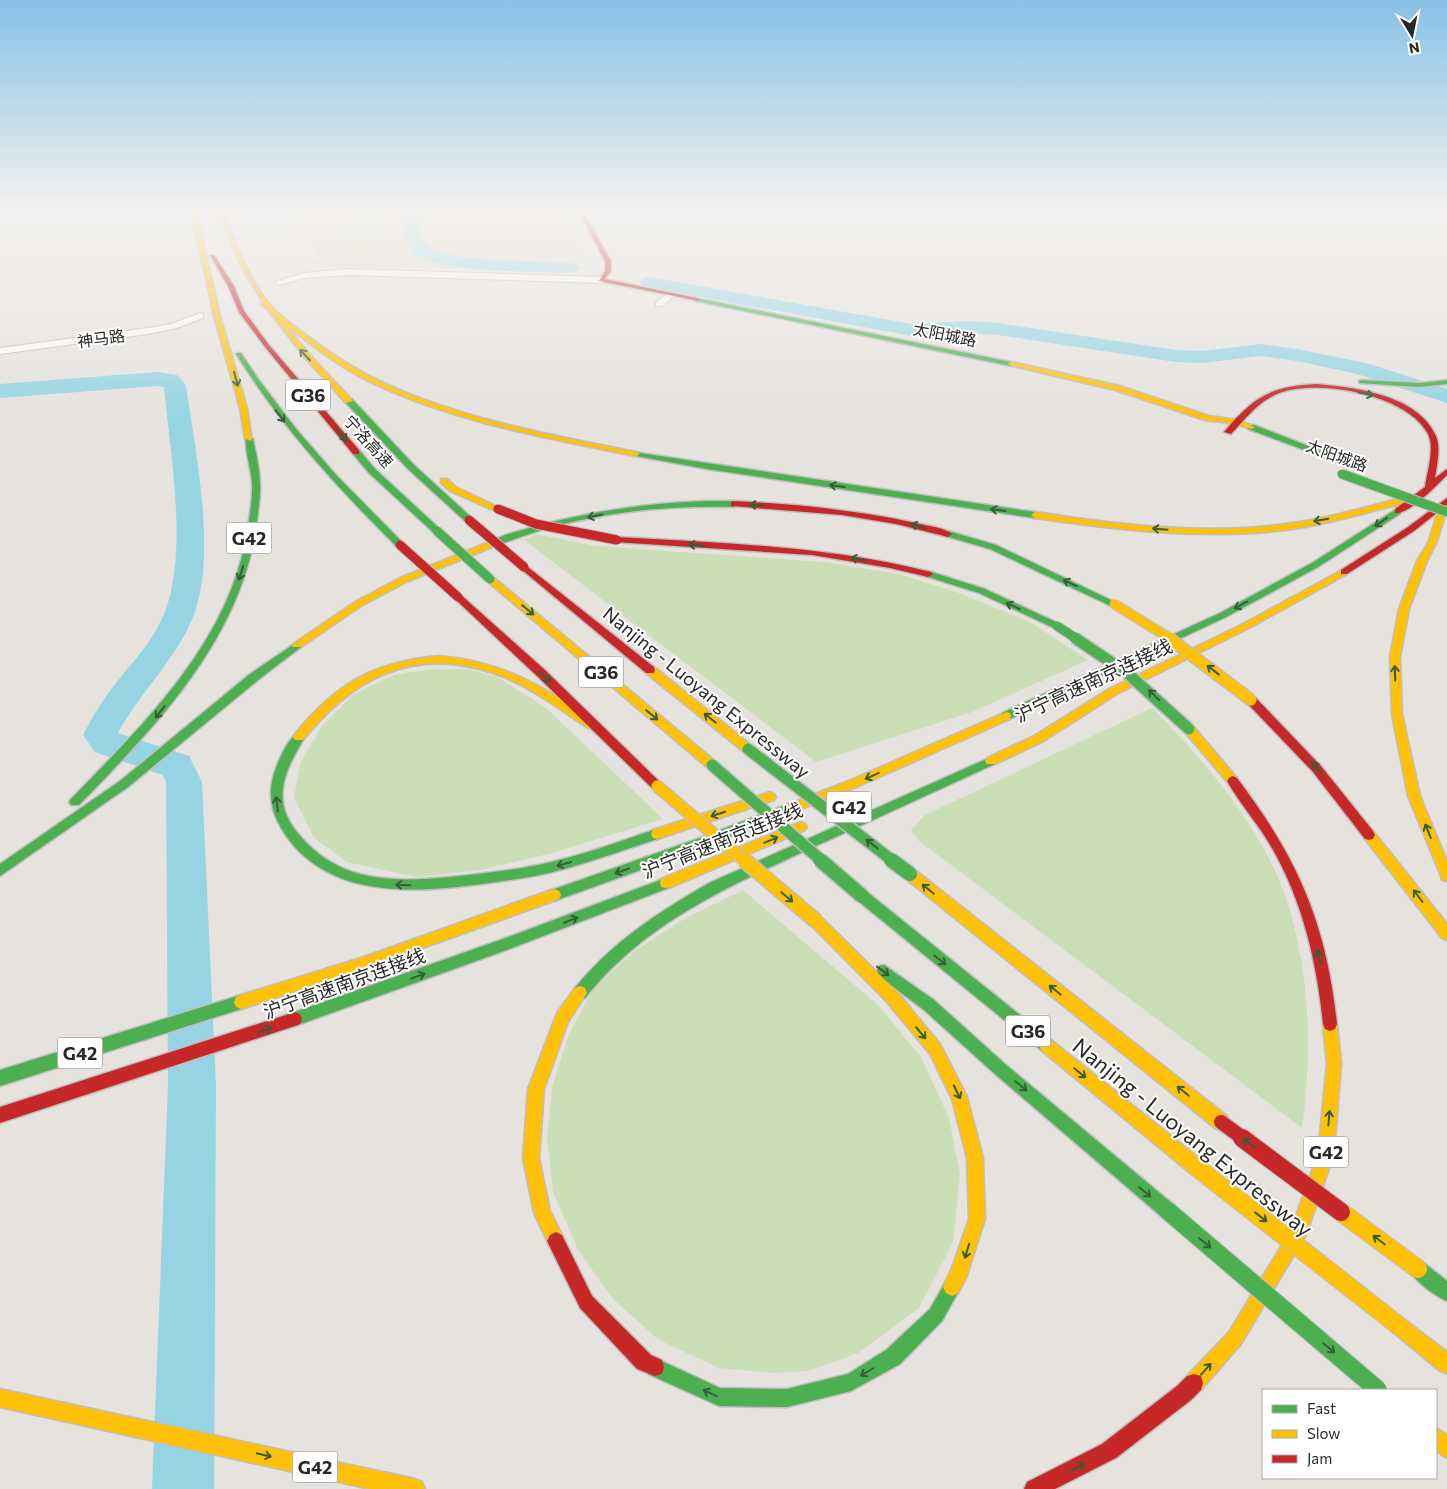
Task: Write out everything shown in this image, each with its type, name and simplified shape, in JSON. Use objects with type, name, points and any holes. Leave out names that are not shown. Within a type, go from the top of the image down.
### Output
[{"type":"main road","name":"G42","points":[[0,866],[102,777],[141,735],[201,659],[230,606],[247,554],[256,491],[247,420],[217,315],[210,280]]},
{"type":"main road","name":"宁洛高速","points":[[227,280],[241,311],[267,346],[372,471],[438,531]]},
{"type":"main road","name":"G42","points":[[252,280],[264,304],[296,346],[375,429],[454,489],[536,524],[617,540],[784,550],[855,558],[912,570],[958,583],[1057,626],[1088,644],[1132,676],[1189,729],[1229,775],[1269,831],[1289,866],[1308,917],[1327,987],[1334,1064],[1326,1154],[1298,1235],[1235,1338],[1184,1393],[1109,1451],[1034,1489]]},
{"type":"main road","name":"太阳城路","points":[[603,280],[1042,370],[1161,401],[1220,423],[1232,433],[1238,422]]},
{"type":"main road","points":[[264,304],[310,342],[365,376],[444,409],[548,437],[707,467],[1040,516],[1174,530],[1227,530],[1284,526],[1339,517],[1420,496]]},
{"type":"main road","points":[[217,315],[246,366],[281,417],[343,488],[400,545],[541,673],[592,725],[657,786],[816,921],[929,1005],[1000,1069],[1377,1389]]},
{"type":"main road","points":[[1220,423],[1255,393],[1282,382],[1302,379],[1419,385],[1447,382]]},
{"type":"main road","points":[[1238,422],[1263,400],[1277,391],[1294,388],[1332,388],[1374,395],[1411,412],[1425,422],[1431,432],[1435,446],[1429,488]]},
{"type":"main road","name":"太阳城路","points":[[1220,423],[1238,422],[1358,467]]},
{"type":"main road","name":"宁洛高速","points":[[375,429],[428,485],[469,520]]},
{"type":"main road","name":"沪宁高速南京连接线","points":[[0,1078],[364,963],[701,843],[855,783],[981,728],[1223,614],[1315,564],[1420,496],[1447,471]]},
{"type":"main road","name":"太阳城路","points":[[1337,472],[1446,504]]},
{"type":"main road","points":[[1410,485],[1446,504],[1433,541],[1422,562],[1404,608],[1395,657],[1397,714],[1414,796],[1447,876]]},
{"type":"main road","points":[[0,870],[124,784],[254,677],[314,632],[403,580],[524,531],[615,512],[656,506],[718,503],[804,506],[914,524],[992,547],[1114,604],[1186,649],[1251,700],[1318,769],[1447,934]]},
{"type":"main road","name":"沪宁高速南京连接线","points":[[1040,724],[1113,692],[1244,628],[1337,577],[1446,504]]},
{"type":"main road","name":"Nanjing - Luoyang Expressway","points":[[469,520],[748,749],[910,874],[1221,1122],[1447,1292]]},
{"type":"main road","name":"Nanjing - Luoyang Expressway","points":[[438,531],[490,579],[712,765],[862,896],[1195,1166],[1447,1364]]},
{"type":"main road","points":[[592,725],[537,688],[497,669],[458,660],[427,660],[390,667],[365,677],[341,692],[321,711],[297,740],[280,766],[276,787],[277,809],[288,832],[308,854],[337,873],[372,882],[404,885],[435,884],[496,878],[559,866],[813,783]]},
{"type":"main road","points":[[816,921],[892,997],[935,1049],[959,1097],[975,1158],[977,1219],[960,1272],[936,1316],[893,1357],[850,1382],[787,1398],[719,1397],[644,1362],[586,1302],[542,1213],[531,1158],[536,1090],[562,1018],[588,982],[624,944],[672,910],[714,887],[1038,738],[1113,692]]},
{"type":"main road","points":[[860,768],[981,728]]},
{"type":"main road","name":"沪宁高速南京连接线","points":[[0,1115],[219,1046],[501,946],[713,865],[840,810]]},
{"type":"main road","name":"G42","points":[[0,1398],[126,1424],[414,1489]]},
{"type":"main road","points":[[1437,1439],[1447,1448]]},
{"type":"street","points":[[278,282],[285,280]]},
{"type":"street","points":[[659,304],[670,295]]},
{"type":"street","name":"神马路","points":[[0,351],[148,331],[173,326],[200,316]]},
{"type":"green space","points":[[536,534],[596,546],[824,562],[899,574],[959,593],[1030,622],[1088,660],[972,712],[816,762],[524,540]]},
{"type":"green space","points":[[432,669],[467,669],[497,677],[545,707],[663,819],[552,853],[481,870],[416,877],[347,862],[314,838],[294,797],[301,761],[322,726],[354,694],[394,675]]},
{"type":"green space","points":[[1152,708],[1191,749],[1229,795],[1261,844],[1285,895],[1300,952],[1307,1010],[1308,1070],[1302,1128],[919,841],[911,830],[925,815]]},
{"type":"green space","points":[[743,890],[878,1005],[921,1057],[949,1118],[960,1174],[953,1242],[919,1308],[858,1353],[808,1371],[772,1373],[719,1368],[659,1340],[613,1299],[578,1250],[553,1192],[547,1139],[552,1087],[569,1034],[593,989],[636,950],[684,919]]},
{"type":"waterway","points":[[649,282],[912,330],[967,327],[998,329],[1176,356],[1202,357],[1261,350],[1297,355],[1362,369],[1447,396]]},
{"type":"waterway","points":[[0,391],[157,379],[169,380],[175,385],[188,498],[189,557],[187,584],[182,607],[169,635],[115,708],[100,735],[107,743],[176,766],[184,782],[192,1086],[183,1489]]},
{"type":"traffic: fast","points":[[697,300],[1011,364]]},
{"type":"traffic: fast","points":[[239,354],[274,406],[313,455],[400,545]]},
{"type":"traffic: fast","points":[[1361,382],[1419,385],[1447,382]]},
{"type":"traffic: fast","points":[[349,401],[411,467],[469,520]]},
{"type":"traffic: fast","points":[[1251,427],[1353,465]]},
{"type":"traffic: fast","points":[[75,802],[169,700],[196,664],[219,625],[237,584],[250,540],[256,486],[249,439]]},
{"type":"traffic: fast","points":[[356,452],[372,471],[437,531]]},
{"type":"traffic: fast","points":[[636,454],[707,467],[1035,515]]},
{"type":"traffic: fast","points":[[1342,474],[1447,512]]},
{"type":"traffic: fast","points":[[494,543],[550,525],[612,512],[644,507],[706,503],[734,504]]},
{"type":"traffic: fast","points":[[1006,716],[1223,615],[1315,565],[1398,511]]},
{"type":"traffic: fast","points":[[437,531],[490,579]]},
{"type":"traffic: fast","points":[[948,534],[993,547],[1114,604]]},
{"type":"traffic: fast","points":[[928,574],[982,591],[1057,626]]},
{"type":"traffic: fast","points":[[1057,626],[1127,673],[1189,729]]},
{"type":"traffic: fast","points":[[0,871],[124,784],[254,677],[297,645]]},
{"type":"traffic: fast","points":[[299,737],[285,759],[277,783],[277,807],[281,819],[288,831],[307,852],[328,867],[352,877],[378,883],[405,885],[459,882],[564,864],[657,834]]},
{"type":"traffic: fast","points":[[748,749],[910,874]]},
{"type":"traffic: fast","points":[[580,993],[624,946],[676,909],[714,887],[991,761]]},
{"type":"traffic: fast","points":[[712,765],[862,896]]},
{"type":"traffic: fast","points":[[554,895],[701,843],[791,808]]},
{"type":"traffic: fast","points":[[295,1019],[504,945],[666,883]]},
{"type":"traffic: fast","points":[[862,896],[1046,1045]]},
{"type":"traffic: fast","points":[[884,971],[929,1005],[1000,1069],[1168,1211]]},
{"type":"traffic: fast","points":[[0,1078],[241,1002]]},
{"type":"traffic: fast","points":[[1168,1211],[1377,1389]]},
{"type":"traffic: fast","points":[[1418,1269],[1447,1292]]},
{"type":"traffic: fast","points":[[655,1367],[719,1397],[787,1398],[851,1382],[893,1357],[936,1315],[952,1287]]},
{"type":"traffic: slow","points":[[209,280],[217,316],[247,423],[249,439]]},
{"type":"traffic: slow","points":[[252,280],[273,314],[290,336],[349,401]]},
{"type":"traffic: slow","points":[[264,304],[339,361],[366,377],[399,391],[499,424],[636,454]]},
{"type":"traffic: slow","points":[[1011,364],[1117,388],[1208,418],[1238,422],[1251,427]]},
{"type":"traffic: slow","points":[[444,481],[453,489],[498,509]]},
{"type":"traffic: slow","points":[[1035,515],[1160,530],[1256,530],[1301,525],[1401,501]]},
{"type":"traffic: slow","points":[[1444,504],[1433,541],[1422,561],[1404,609],[1395,657],[1397,714],[1414,796],[1447,876]]},
{"type":"traffic: slow","points":[[297,645],[358,604],[403,580],[494,543]]},
{"type":"traffic: slow","points":[[1115,691],[1246,626],[1344,572]]},
{"type":"traffic: slow","points":[[490,579],[712,765]]},
{"type":"traffic: slow","points":[[1114,604],[1186,649],[1251,700]]},
{"type":"traffic: slow","points":[[299,737],[318,714],[338,695],[361,680],[386,669],[412,662],[439,660],[467,662],[509,675],[546,695],[592,725]]},
{"type":"traffic: slow","points":[[650,670],[748,749]]},
{"type":"traffic: slow","points":[[991,761],[1038,739],[1113,692]]},
{"type":"traffic: slow","points":[[791,808],[855,783],[1006,716]]},
{"type":"traffic: slow","points":[[1189,729],[1233,781]]},
{"type":"traffic: slow","points":[[657,786],[816,921]]},
{"type":"traffic: slow","points":[[657,834],[770,797]]},
{"type":"traffic: slow","points":[[666,883],[801,827]]},
{"type":"traffic: slow","points":[[1369,835],[1447,934]]},
{"type":"traffic: slow","points":[[910,874],[1221,1122]]},
{"type":"traffic: slow","points":[[241,1002],[364,963],[554,895]]},
{"type":"traffic: slow","points":[[816,921],[892,997],[935,1049],[959,1097],[975,1158],[977,1219],[960,1272],[952,1287]]},
{"type":"traffic: slow","points":[[556,1241],[542,1213],[531,1158],[536,1089],[562,1018],[580,993]]},
{"type":"traffic: slow","points":[[1194,1383],[1235,1338],[1298,1235],[1326,1154],[1334,1064],[1330,1024]]},
{"type":"traffic: slow","points":[[1046,1045],[1195,1166]]},
{"type":"traffic: slow","points":[[1195,1166],[1399,1326]]},
{"type":"traffic: slow","points":[[1341,1212],[1418,1269]]},
{"type":"traffic: slow","points":[[1399,1326],[1447,1364]]},
{"type":"traffic: slow","points":[[0,1398],[415,1489]]},
{"type":"traffic: slow","points":[[1437,1439],[1447,1448]]},
{"type":"traffic: jam","points":[[228,280],[241,311],[267,346],[356,452]]},
{"type":"traffic: jam","points":[[603,280],[697,300]]},
{"type":"traffic: jam","points":[[1228,432],[1257,403],[1278,391],[1295,387],[1316,386],[1363,392],[1406,408],[1422,420],[1434,441],[1434,461],[1429,488]]},
{"type":"traffic: jam","points":[[1398,511],[1420,496],[1447,471]]},
{"type":"traffic: jam","points":[[1344,572],[1411,529],[1447,501]]},
{"type":"traffic: jam","points":[[734,504],[842,513],[896,521],[948,534]]},
{"type":"traffic: jam","points":[[498,509],[536,524],[617,540]]},
{"type":"traffic: jam","points":[[469,520],[524,567]]},
{"type":"traffic: jam","points":[[617,540],[734,546],[812,553],[890,565],[928,574]]},
{"type":"traffic: jam","points":[[400,545],[458,597]]},
{"type":"traffic: jam","points":[[524,567],[650,670]]},
{"type":"traffic: jam","points":[[458,597],[541,673],[657,786]]},
{"type":"traffic: jam","points":[[1251,700],[1317,769],[1369,835]]},
{"type":"traffic: jam","points":[[1233,781],[1269,832],[1297,883],[1311,922],[1321,963],[1330,1024]]},
{"type":"traffic: jam","points":[[0,1115],[295,1019]]},
{"type":"traffic: jam","points":[[1221,1122],[1341,1212]]},
{"type":"traffic: jam","points":[[556,1241],[586,1302],[644,1362],[655,1367]]},
{"type":"traffic: jam","points":[[1034,1489],[1109,1451],[1184,1393],[1194,1383]]}]
